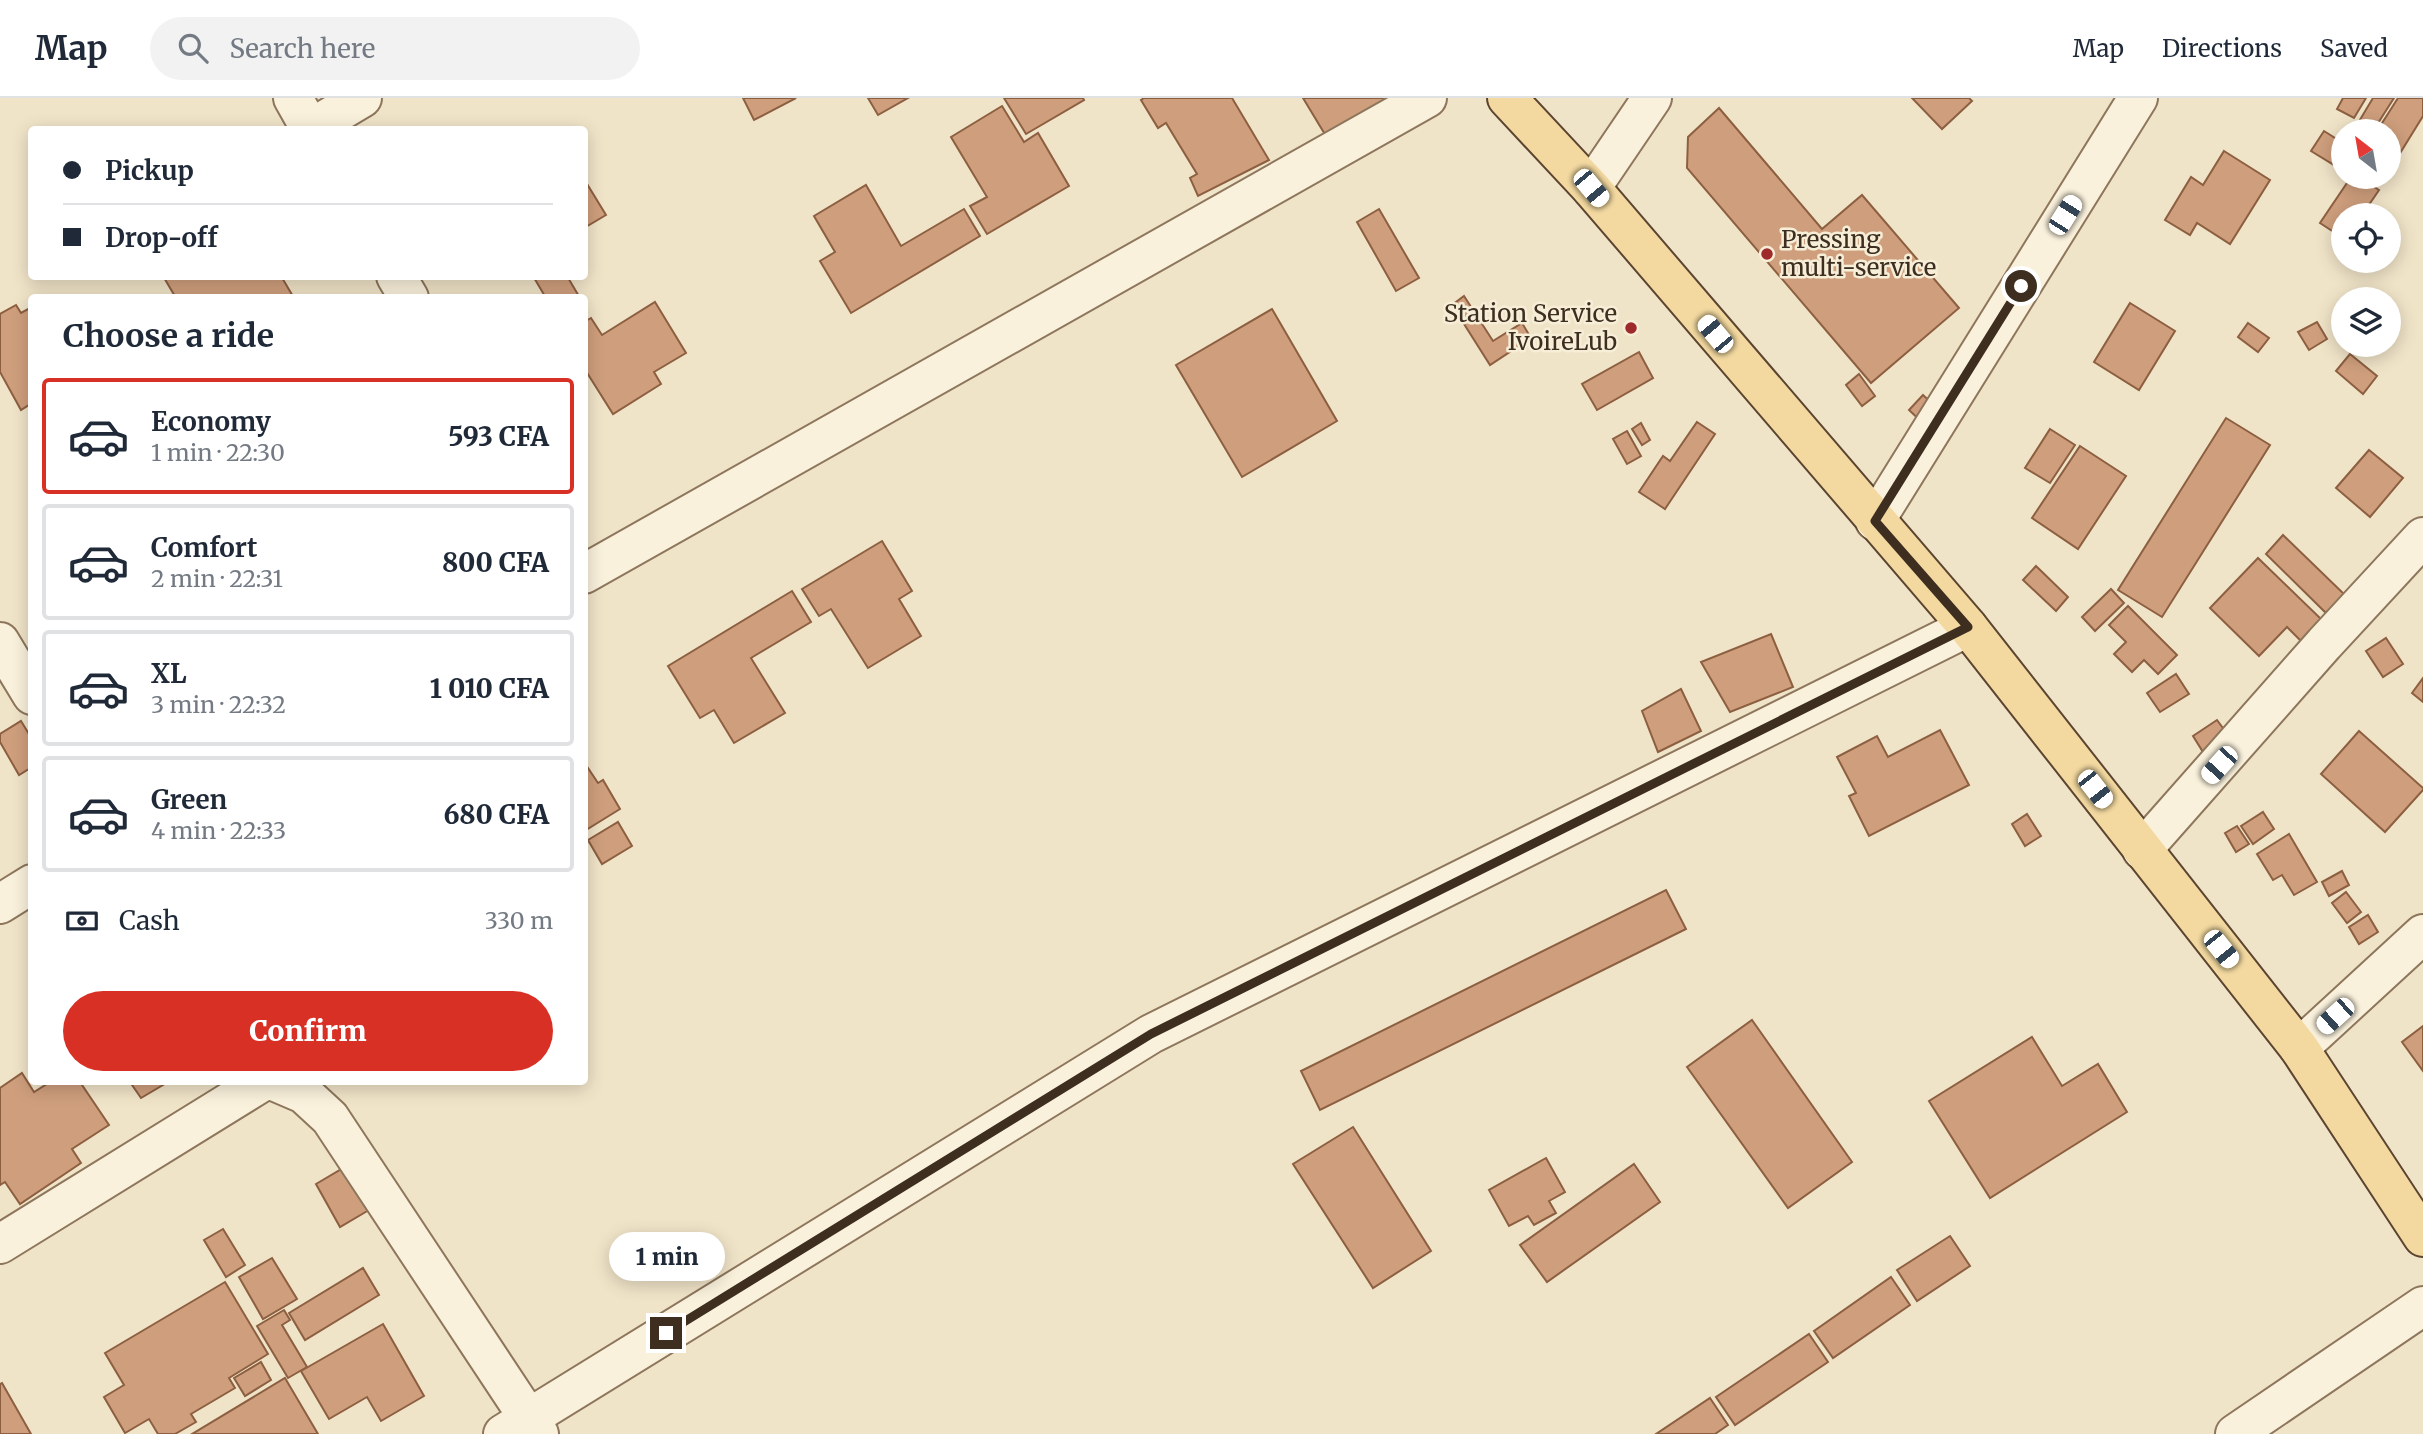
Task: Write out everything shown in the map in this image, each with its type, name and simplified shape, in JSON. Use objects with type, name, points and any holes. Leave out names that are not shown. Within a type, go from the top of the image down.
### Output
[{"type":"main road","points":[[1507,98],[1591,188],[1968,627],[2299,1048],[2423,1237]]},
{"type":"street","points":[[293,98],[309,126]]},
{"type":"street","points":[[316,126],[362,98]]},
{"type":"street","points":[[588,572],[1427,98]]},
{"type":"street","points":[[1591,188],[1652,98]]},
{"type":"street","points":[[1875,521],[2138,98]]},
{"type":"street","points":[[2142,850],[2324,644],[2423,537]]},
{"type":"street","points":[[283,1085],[304,1094],[330,1118],[523,1429],[1151,1034],[1968,627]]},
{"type":"street","points":[[0,642],[28,688]]},
{"type":"street","points":[[0,904],[28,886]]},
{"type":"street","points":[[2299,1048],[2417,949]]},
{"type":"street","points":[[0,1244],[257,1085]]},
{"type":"street","points":[[2235,1434],[2423,1306]]},
{"type":"building","points":[[743,98],[796,98],[754,120]]},
{"type":"building","points":[[868,98],[908,98],[878,115]]},
{"type":"building","points":[[1004,98],[1083,98],[1084,100],[1026,134]]},
{"type":"building","points":[[1232,98],[1269,160],[1198,196],[1190,178],[1197,174],[1166,123],[1158,128],[1141,100]]},
{"type":"building","points":[[1303,98],[1395,98],[1332,146]]},
{"type":"building","points":[[1912,98],[1969,98],[1972,101],[1942,129]]},
{"type":"building","points":[[2343,98],[2366,98],[2354,118],[2337,109]]},
{"type":"building","points":[[2373,98],[2394,98],[2381,119],[2360,119]]},
{"type":"building","points":[[2398,98],[2423,98],[2423,116],[2401,152],[2401,119],[2385,119]]},
{"type":"building","points":[[1002,106],[1024,142],[1038,133],[1069,186],[987,234],[970,206],[987,197],[951,137]]},
{"type":"building","points":[[1719,108],[1822,229],[1862,195],[1959,308],[1871,383],[1687,168],[1688,137]]},
{"type":"building","points":[[2324,131],[2331,135],[2331,163],[2311,151]]},
{"type":"building","points":[[2224,151],[2270,180],[2230,244],[2197,223],[2190,235],[2165,220],[2191,177],[2203,185]]},
{"type":"building","points":[[866,185],[901,246],[964,209],[980,236],[851,313],[820,261],[835,252],[814,216]]},
{"type":"building","points":[[588,186],[606,215],[588,226]]},
{"type":"building","points":[[2343,189],[2379,190],[2370,203],[2333,203]]},
{"type":"building","points":[[2331,207],[2331,230],[2320,223]]},
{"type":"building","points":[[1379,209],[1419,278],[1396,291],[1357,222]]},
{"type":"building","points":[[165,280],[283,280],[292,294],[174,294]]},
{"type":"building","points":[[535,280],[569,280],[578,294],[544,294]]},
{"type":"building","points":[[1464,296],[1493,341],[1522,323],[1531,338],[1490,365],[1452,305]]},
{"type":"building","points":[[655,302],[686,353],[654,372],[661,384],[613,414],[588,374],[588,320],[591,318],[602,335]]},
{"type":"building","points":[[2130,303],[2175,331],[2139,390],[2094,362]]},
{"type":"building","points":[[16,305],[21,313],[28,309],[28,406],[21,410],[0,372],[0,314]]},
{"type":"building","points":[[1272,309],[1337,421],[1242,477],[1176,365]]},
{"type":"building","points":[[2317,322],[2327,339],[2309,350],[2298,332]]},
{"type":"building","points":[[2248,323],[2269,338],[2258,352],[2238,337]]},
{"type":"building","points":[[1639,352],[1653,378],[1597,410],[1582,384]]},
{"type":"building","points":[[2348,357],[2354,357],[2377,376],[2363,394],[2336,371]]},
{"type":"building","points":[[1859,374],[1875,396],[1862,406],[1846,385]]},
{"type":"building","points":[[1923,395],[1940,411],[1926,426],[1909,410]]},
{"type":"building","points":[[2226,418],[2270,445],[2162,617],[2118,590]]},
{"type":"building","points":[[1697,422],[1715,434],[1665,509],[1639,492],[1663,456],[1670,461]]},
{"type":"building","points":[[1641,423],[1650,440],[1642,445],[1632,429]]},
{"type":"building","points":[[2050,429],[2075,445],[2050,483],[2025,468]]},
{"type":"building","points":[[1627,431],[1641,456],[1627,464],[1613,439]]},
{"type":"building","points":[[2080,446],[2126,476],[2078,549],[2032,518]]},
{"type":"building","points":[[2369,450],[2403,478],[2370,517],[2336,488]]},
{"type":"building","points":[[2283,535],[2346,596],[2328,615],[2266,554]]},
{"type":"building","points":[[882,541],[912,591],[899,599],[921,636],[868,668],[831,609],[819,616],[802,589]]},
{"type":"building","points":[[2258,558],[2322,620],[2301,641],[2287,627],[2259,656],[2210,608]]},
{"type":"building","points":[[2036,566],[2068,597],[2056,611],[2023,580]]},
{"type":"building","points":[[2111,589],[2124,603],[2095,631],[2082,617]]},
{"type":"building","points":[[792,591],[811,622],[751,658],[785,713],[734,743],[714,710],[700,718],[668,666]]},
{"type":"building","points":[[2128,606],[2177,655],[2158,674],[2144,660],[2132,672],[2114,654],[2126,642],[2109,625]]},
{"type":"building","points":[[1771,634],[1793,687],[1730,712],[1701,662]]},
{"type":"building","points":[[2386,638],[2403,664],[2383,677],[2366,651]]},
{"type":"building","points":[[2176,674],[2189,694],[2160,712],[2147,693]]},
{"type":"building","points":[[2423,678],[2423,702],[2412,693]]},
{"type":"building","points":[[1681,689],[1701,731],[1658,752],[1642,711]]},
{"type":"building","points":[[2217,720],[2228,735],[2203,752],[2193,736]]},
{"type":"building","points":[[21,721],[28,732],[28,769],[19,775],[0,742],[0,734]]},
{"type":"building","points":[[1940,730],[1969,785],[1869,836],[1849,796],[1856,793],[1837,757],[1877,736],[1888,757]]},
{"type":"building","points":[[2359,731],[2423,788],[2385,832],[2321,774]]},
{"type":"building","points":[[588,768],[598,783],[603,780],[620,809],[588,829]]},
{"type":"building","points":[[2263,812],[2274,829],[2253,844],[2241,826]]},
{"type":"building","points":[[2027,814],[2041,836],[2025,846],[2012,824]]},
{"type":"building","points":[[618,822],[632,846],[602,864],[588,840]]},
{"type":"building","points":[[2237,826],[2249,844],[2236,852],[2225,833]]},
{"type":"building","points":[[2289,834],[2317,882],[2294,895],[2282,875],[2273,880],[2257,854]]},
{"type":"building","points":[[2342,871],[2349,885],[2329,896],[2322,882]]},
{"type":"building","points":[[1666,890],[1686,929],[1320,1110],[1301,1071]]},
{"type":"building","points":[[2346,892],[2361,912],[2347,923],[2332,903]]},
{"type":"building","points":[[2368,915],[2378,932],[2359,944],[2349,927]]},
{"type":"building","points":[[1752,1020],[1852,1162],[1788,1208],[1687,1067]]},
{"type":"building","points":[[2423,1026],[2423,1071],[2402,1042]]},
{"type":"building","points":[[2032,1037],[2062,1086],[2098,1064],[2127,1112],[1990,1198],[1929,1101]]},
{"type":"building","points":[[22,1073],[34,1092],[45,1085],[82,1085],[109,1125],[72,1149],[81,1163],[20,1204],[5,1182],[0,1185],[0,1088]]},
{"type":"building","points":[[132,1085],[163,1085],[141,1098]]},
{"type":"building","points":[[1353,1127],[1431,1251],[1373,1288],[1293,1164]]},
{"type":"building","points":[[1546,1158],[1565,1192],[1549,1201],[1556,1213],[1534,1225],[1528,1216],[1509,1226],[1489,1190]]},
{"type":"building","points":[[1634,1164],[1660,1202],[1547,1282],[1520,1245]]},
{"type":"building","points":[[345,1167],[369,1210],[340,1227],[316,1184]]},
{"type":"building","points":[[223,1229],[245,1265],[226,1277],[204,1240]]},
{"type":"building","points":[[1950,1236],[1970,1266],[1917,1301],[1897,1270]]},
{"type":"building","points":[[272,1258],[297,1299],[263,1319],[239,1277]]},
{"type":"building","points":[[363,1268],[379,1295],[305,1340],[289,1313]]},
{"type":"building","points":[[1891,1277],[1910,1305],[1833,1358],[1814,1331]]},
{"type":"building","points":[[225,1282],[268,1354],[229,1378],[235,1388],[191,1414],[196,1422],[175,1434],[158,1434],[149,1419],[125,1433],[104,1397],[124,1385],[105,1353]]},
{"type":"building","points":[[284,1310],[290,1320],[282,1325],[307,1367],[288,1378],[257,1326]]},
{"type":"building","points":[[383,1324],[424,1396],[381,1421],[367,1397],[329,1419],[301,1371]]},
{"type":"building","points":[[1809,1334],[1828,1362],[1735,1425],[1716,1397]]},
{"type":"building","points":[[261,1362],[271,1380],[245,1396],[234,1378]]},
{"type":"building","points":[[285,1378],[318,1434],[192,1434]]},
{"type":"building","points":[[2,1383],[31,1434],[0,1434]]},
{"type":"building","points":[[1710,1398],[1728,1425],[1715,1434],[1656,1434]]},
{"type":"place","name":"Pressing multi-service","points":[[1767,254]]},
{"type":"place","name":"Station Service IvoireLub","points":[[1631,328]]},
{"type":"route","points":[[666,1333],[1151,1034],[1968,627],[1875,521],[2021,286]]}]
